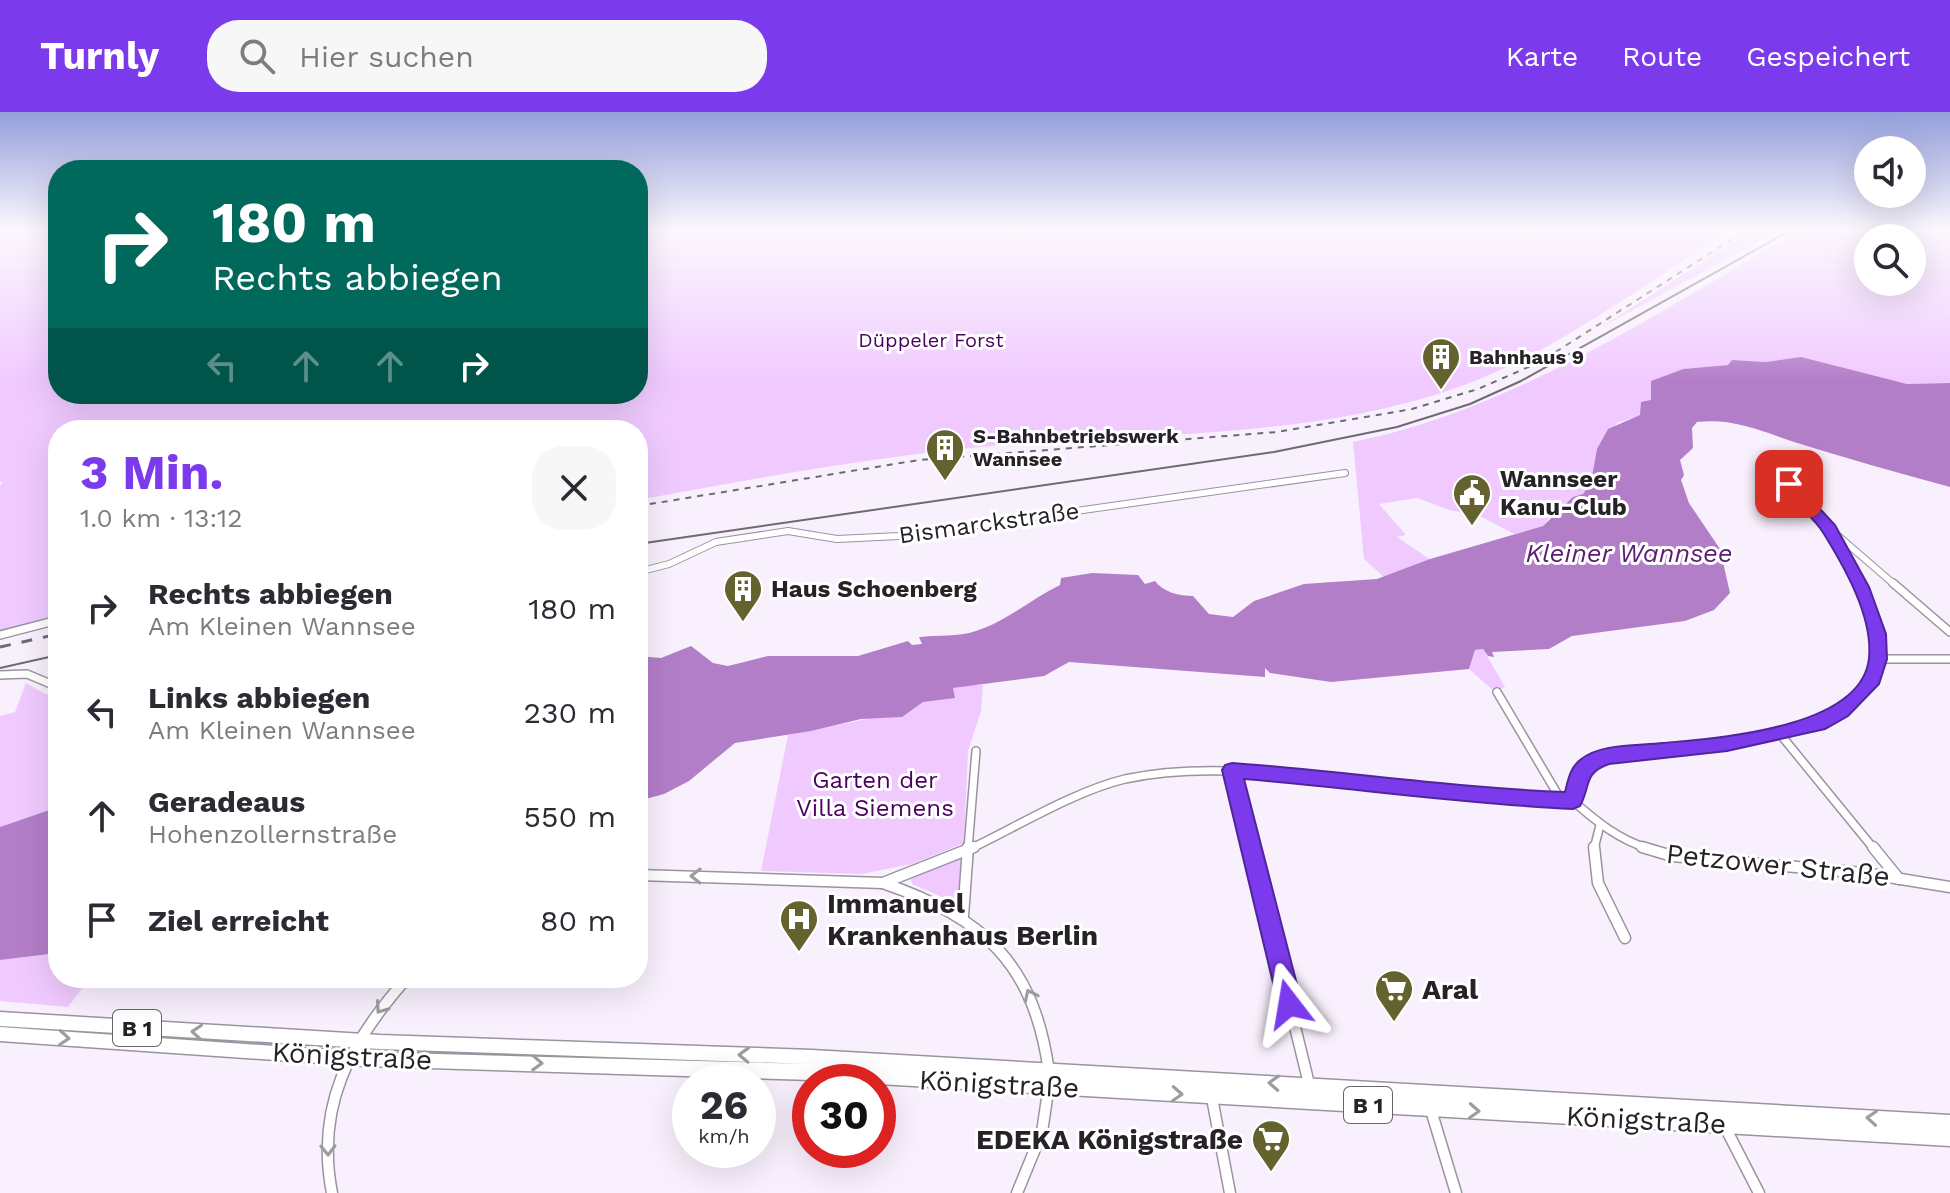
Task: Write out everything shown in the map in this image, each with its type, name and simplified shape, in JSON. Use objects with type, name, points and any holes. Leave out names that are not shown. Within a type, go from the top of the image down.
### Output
[{"type":"main road","name":"Königstraße","points":[[0,1019],[359,1041],[794,1057],[1049,1078],[1720,1117],[1950,1123]]},
{"type":"main road","name":"Königstraße","points":[[0,1034],[349,1058],[1049,1078]]},
{"type":"main road","name":"Königstraße","points":[[1720,1117],[1950,1138]]},
{"type":"street","name":"Bismarckstraße","points":[[648,569],[726,540],[793,531],[837,539],[899,536],[1345,473]]},
{"type":"street","points":[[1786,485],[1829,528],[1950,632]]},
{"type":"street","points":[[883,883],[970,849],[1074,799],[1122,780],[1174,771],[1232,770],[1366,781],[1499,797],[1573,801],[1581,772],[1589,763],[1607,756],[1727,744],[1818,724],[1841,711],[1872,679],[1878,659],[1877,634],[1870,609],[1829,528]]},
{"type":"street","points":[[0,635],[48,623]]},
{"type":"street","points":[[1878,659],[1950,659]]},
{"type":"street","points":[[0,675],[27,674],[48,683]]},
{"type":"street","points":[[1497,692],[1561,800]]},
{"type":"street","points":[[1780,734],[1899,879]]},
{"type":"street","points":[[963,916],[976,751]]},
{"type":"street","points":[[1232,770],[1311,1093]]},
{"type":"street","name":"Petzower Straße","points":[[1573,801],[1600,825],[1630,843],[1672,856],[1813,868],[1950,887]]},
{"type":"street","points":[[1600,825],[1594,840],[1592,860],[1598,886],[1625,938]]},
{"type":"street","points":[[648,875],[883,883],[922,895],[963,916],[997,946],[1023,981],[1043,1032],[1049,1078],[1042,1132],[1017,1193]]},
{"type":"street","points":[[332,1193],[326,1148],[337,1089],[359,1041],[398,988]]},
{"type":"street","points":[[1210,1088],[1230,1193]]},
{"type":"street","points":[[1428,1100],[1456,1193]]},
{"type":"street","points":[[1720,1117],[1759,1193]]},
{"type":"green space","name":"Düppeler Forst","points":[[0,279],[48,279],[48,404],[648,404],[648,279],[1654,279],[1563,337],[1492,374],[1402,404],[1348,416],[1237,430],[1014,444],[920,454],[648,498],[648,420],[48,420],[48,627],[0,637],[0,486],[3,482],[0,482]]},
{"type":"green space","points":[[1676,279],[1689,279],[1600,328]]},
{"type":"green space","points":[[1716,279],[1854,279],[1854,296],[1926,296],[1926,279],[1950,279],[1950,383],[1907,384],[1798,358],[1766,362],[1732,360],[1728,365],[1683,369],[1651,381],[1651,400],[1641,415],[1617,423],[1597,450],[1591,482],[1583,494],[1550,517],[1543,526],[1514,534],[1482,517],[1449,510],[1417,498],[1379,504],[1406,535],[1397,537],[1453,575],[1395,587],[1364,559],[1353,442],[1473,406],[1585,354]]},
{"type":"green space","points":[[1483,649],[1505,687],[1495,692],[1469,669],[1475,650]]},
{"type":"green space","points":[[26,683],[48,694],[48,810],[0,827],[0,716],[15,712]]},
{"type":"green space","name":"Garten der Villa Siemens","points":[[958,685],[983,685],[981,711],[968,751],[964,843],[912,864],[862,874],[761,871],[788,735],[877,717],[927,700],[955,697],[952,688]]},
{"type":"green space","points":[[958,858],[964,859],[960,905],[912,884],[914,875]]},
{"type":"green space","points":[[48,954],[48,988],[82,988],[68,1007],[0,1001],[0,960]]},
{"type":"water","name":"Kleiner Wannsee","points":[[1801,357],[1907,384],[1950,383],[1950,487],[1747,426],[1697,422],[1692,428],[1693,448],[1680,460],[1684,475],[1681,480],[1689,503],[1720,549],[1730,593],[1714,610],[1685,621],[1572,636],[1549,649],[1492,652],[1494,657],[1488,656],[1483,649],[1475,650],[1469,669],[1331,682],[1270,673],[1265,668],[1265,677],[1069,662],[1044,676],[953,688],[955,698],[923,702],[902,717],[861,719],[811,731],[735,743],[689,781],[648,798],[648,657],[661,658],[691,646],[713,663],[728,666],[768,656],[858,656],[908,641],[912,645],[922,644],[919,637],[955,635],[998,622],[1060,585],[1061,578],[1092,573],[1138,575],[1145,584],[1155,581],[1172,593],[1193,596],[1209,614],[1233,617],[1254,601],[1304,584],[1377,579],[1430,559],[1543,526],[1573,497],[1583,494],[1591,482],[1597,449],[1608,429],[1640,415],[1641,402],[1651,400],[1651,381],[1683,369],[1728,365],[1732,360],[1766,362]]},
{"type":"water","points":[[48,810],[48,954],[0,960],[0,827]]},
{"type":"tram line","points":[[648,543],[1274,452],[1397,427],[1470,404],[1521,381],[1703,279]]},
{"type":"tram line","points":[[0,668],[48,657]]},
{"type":"railway","points":[[648,504],[919,460],[1277,432],[1412,409],[1478,389],[1540,362],[1669,279]]},
{"type":"railway","points":[[0,647],[48,636]]},
{"type":"place","name":"Bahnhaus 9","points":[[1441,391]]},
{"type":"place","name":"S-Bahnbetriebswerk Wannsee","points":[[945,482]]},
{"type":"place","name":"Wannseer Kanu-Club","points":[[1472,527]]},
{"type":"place","name":"Haus Schoenberg","points":[[743,623]]},
{"type":"place","name":"Immanuel Krankenhaus Berlin","points":[[799,953]]},
{"type":"place","name":"Aral","points":[[1394,1023]]},
{"type":"place","name":"EDEKA Königstraße","points":[[1271,1173]]},
{"type":"route","points":[[1289,1004],[1232,770],[1366,781],[1463,794],[1573,801],[1581,772],[1589,763],[1607,756],[1727,744],[1818,724],[1841,711],[1860,695],[1872,679],[1878,659],[1877,634],[1861,587],[1829,528],[1786,485],[1789,484]]}]
